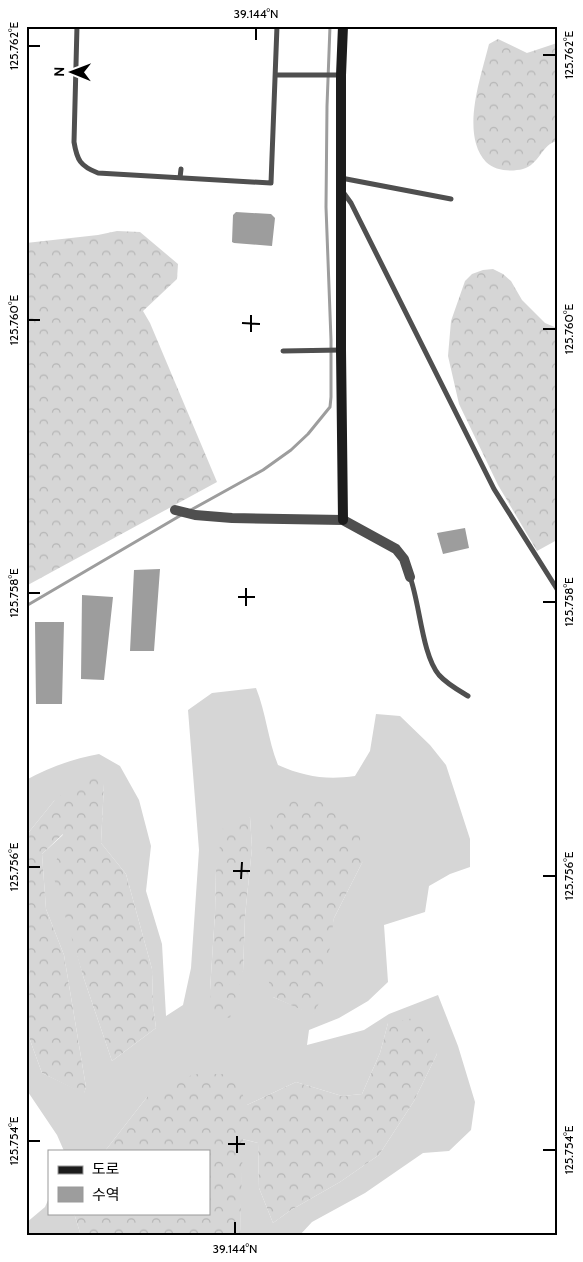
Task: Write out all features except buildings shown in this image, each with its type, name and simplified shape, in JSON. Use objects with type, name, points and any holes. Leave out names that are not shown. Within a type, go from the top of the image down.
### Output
[{"type":"street","points":[[343,26],[337,75],[341,178],[338,350],[343,520]]},
{"type":"street","points":[[175,510],[195,515],[232,518],[343,520],[396,549],[404,559],[410,576]]},
{"type":"lane","points":[[77,26],[74,142],[76,155],[85,168],[98,173],[271,183],[277,26]]},
{"type":"lane","points":[[276,75],[337,75]]},
{"type":"lane","points":[[180,178],[181,169]]},
{"type":"lane","points":[[341,178],[452,199]]},
{"type":"lane","points":[[341,190],[351,203],[494,489],[557,589]]},
{"type":"lane","points":[[282,351],[338,350]]},
{"type":"lane","points":[[410,576],[416,593],[430,659],[438,674],[449,685],[468,696]]},
{"type":"green space","points":[[498,39],[527,53],[557,43],[557,141],[548,146],[528,167],[518,170],[503,170],[486,162],[478,150],[474,136],[473,121],[478,88],[489,44]]},
{"type":"green space","points":[[117,231],[140,232],[178,264],[177,279],[143,311],[150,323],[217,482],[26,586],[26,243]]},
{"type":"green space","points":[[493,269],[511,281],[522,300],[545,323],[557,328],[557,540],[537,551],[498,485],[459,404],[448,356],[451,321],[465,281],[472,274]]},
{"type":"green space","points":[[256,688],[278,765],[297,772],[335,778],[355,776],[370,751],[376,714],[400,716],[430,745],[446,765],[470,839],[470,867],[450,874],[429,886],[425,912],[384,925],[388,982],[368,1001],[339,1018],[309,1030],[307,1045],[364,1030],[389,1014],[438,995],[458,1046],[475,1102],[471,1130],[449,1151],[423,1153],[365,1193],[312,1222],[299,1236],[240,1236],[242,1139],[258,1143],[259,1188],[273,1223],[291,1210],[340,1182],[379,1155],[414,1101],[437,1054],[388,1023],[380,1053],[362,1094],[342,1096],[296,1082],[247,1105],[147,1097],[106,1150],[64,1150],[57,1135],[26,1089],[26,1029],[42,1073],[84,1093],[86,1087],[64,955],[46,909],[42,854],[64,834],[71,932],[84,979],[112,1061],[156,1028],[152,969],[126,874],[101,843],[104,784],[54,801],[26,838],[26,780],[61,764],[99,754],[120,766],[139,800],[151,846],[146,891],[162,944],[166,1016],[183,1005],[191,968],[199,850],[188,710],[212,693]],"holes":[[[250,817],[252,848],[245,916],[243,971],[210,990],[216,869]],[[363,861],[334,918],[313,1014],[273,997]]]},
{"type":"green space","points":[[97,764],[104,784],[101,843],[126,874],[152,969],[156,1028],[112,1061],[84,979],[53,875],[63,834],[42,854],[46,909],[64,955],[86,1087],[84,1094],[42,1073],[26,1029],[30,972],[26,962],[26,838],[54,801]]},
{"type":"green space","points":[[296,796],[329,801],[359,831],[363,861],[334,918],[323,995],[313,1015],[273,997],[261,953],[262,874],[271,822]]},
{"type":"green space","points":[[250,817],[252,848],[245,916],[243,971],[230,1018],[212,1015],[210,990],[216,869],[223,828]]},
{"type":"green space","points":[[26,962],[30,972],[26,1029]]},
{"type":"green space","points":[[419,1017],[437,1054],[414,1101],[379,1155],[340,1182],[291,1210],[273,1223],[259,1188],[258,1143],[243,1139],[240,1236],[81,1236],[74,1214],[210,1214],[210,1150],[106,1150],[147,1097],[194,1074],[234,1074],[247,1105],[296,1082],[342,1096],[362,1094],[380,1053],[388,1023]]},
{"type":"green space","points":[[48,1200],[48,1214],[74,1214],[81,1236],[26,1236],[26,1223],[45,1207]]},
{"type":"water","points":[[236,212],[271,214],[275,218],[272,246],[232,242],[233,215]]},
{"type":"water","points":[[465,528],[469,548],[443,554],[437,533]]},
{"type":"water","points":[[160,569],[154,651],[130,651],[134,570]]},
{"type":"water","points":[[82,595],[113,597],[104,680],[81,679]]},
{"type":"water","points":[[35,622],[64,622],[62,704],[36,704]]},
{"type":"waterway","points":[[189,511],[263,470],[291,450],[308,434],[330,407],[331,340],[326,207],[330,26]]},
{"type":"waterway","points":[[26,606],[183,514]]}]
